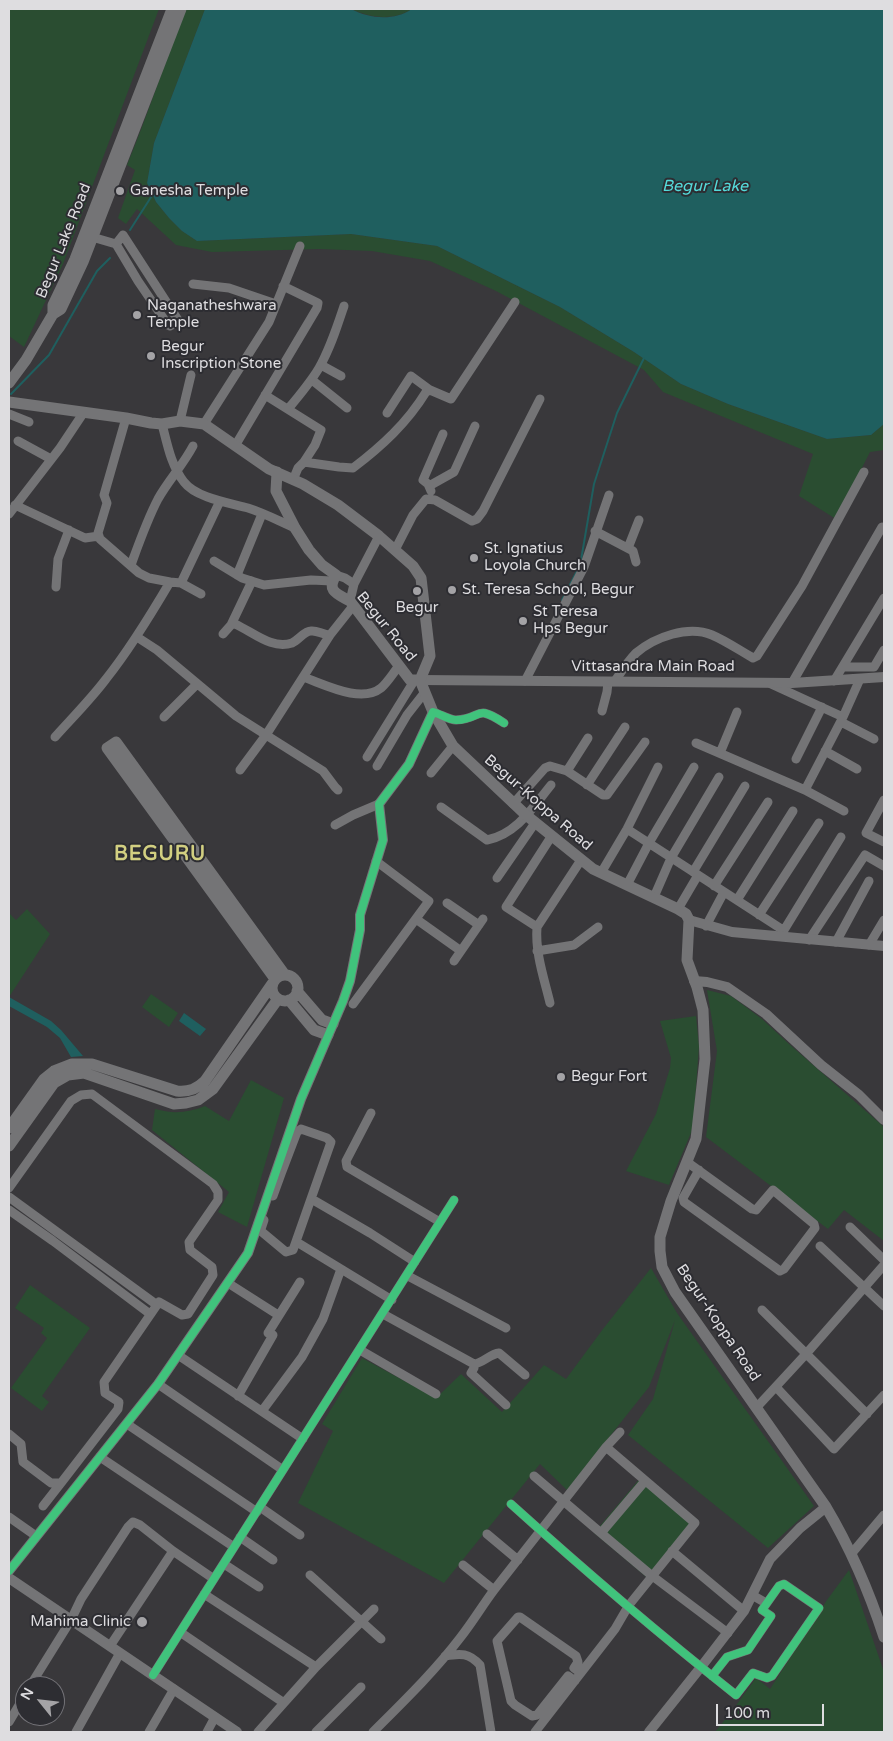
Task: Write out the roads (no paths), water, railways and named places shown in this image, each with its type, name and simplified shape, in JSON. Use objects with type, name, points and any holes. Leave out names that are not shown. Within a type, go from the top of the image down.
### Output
[{"type":"main road","name":"Begur Lake Road","points":[[53,314],[53,305],[96,215],[143,94],[172,9]]},
{"type":"main road","name":"Begur Lake Road","points":[[143,94],[181,9]]},
{"type":"main road","name":"Begur Lake Road","points":[[53,314],[61,309],[83,262],[92,237],[96,215]]},
{"type":"main road","points":[[9,383],[26,360],[53,314]]},
{"type":"main road","name":"Begur Road","points":[[9,402],[162,424],[180,421],[204,424],[268,469],[277,472],[324,496],[379,536],[413,566],[421,578],[430,656],[418,680],[410,680],[351,604],[335,594],[332,589],[334,578],[309,550],[294,528],[276,491],[277,472]]},
{"type":"main road","name":"Begur-Koppa Road","points":[[418,680],[433,712],[453,746],[513,804],[581,860],[601,873],[678,909],[686,914],[689,920],[687,960],[703,1010],[705,1059],[699,1127],[696,1139],[662,1227],[659,1247],[662,1267],[675,1292],[826,1507],[852,1553],[870,1596],[884,1637]]},
{"type":"main road","points":[[116,742],[278,979],[107,748],[116,742]]},
{"type":"main road","points":[[278,979],[295,980],[297,991],[322,1020],[333,1024]]},
{"type":"main road","points":[[278,979],[272,992],[283,999],[314,1030],[328,1035]]},
{"type":"main road","points":[[9,1128],[44,1079],[54,1071],[72,1064],[92,1064],[168,1089],[187,1091],[201,1084],[278,979]]},
{"type":"main road","points":[[10,1141],[54,1083],[68,1075],[78,1073],[90,1074],[174,1104],[192,1102],[203,1097],[213,1089],[283,999],[293,997],[297,991]]},
{"type":"main road","points":[[166,1102],[168,1089]]},
{"type":"street","points":[[92,237],[116,244],[168,325],[170,326],[178,322],[123,235],[116,244]]},
{"type":"street","points":[[204,424],[264,330],[300,246]]},
{"type":"street","points":[[193,284],[229,288],[276,304]]},
{"type":"street","points":[[235,446],[317,308],[318,303],[284,286]]},
{"type":"street","points":[[387,414],[411,376],[430,390],[451,399],[515,302]]},
{"type":"street","points":[[288,409],[312,380],[321,365],[344,306]]},
{"type":"street","points":[[321,365],[341,376]]},
{"type":"street","points":[[180,421],[191,375]]},
{"type":"street","points":[[312,380],[347,408]]},
{"type":"street","points":[[304,462],[339,468],[353,468],[392,436],[426,392],[430,390]]},
{"type":"street","points":[[265,395],[321,430],[315,445],[298,468],[293,480]]},
{"type":"street","points":[[395,550],[413,514],[426,499],[433,499],[472,521],[477,519],[540,399]]},
{"type":"street","points":[[9,514],[84,412]]},
{"type":"street","points":[[9,414],[29,422]]},
{"type":"street","points":[[126,418],[104,495],[107,503],[98,533],[100,539],[144,576],[181,583],[202,594]]},
{"type":"street","points":[[162,424],[169,451],[184,482],[191,489],[220,501],[262,514],[294,528]]},
{"type":"street","points":[[429,486],[454,472],[475,426]]},
{"type":"street","points":[[433,499],[429,486],[423,480],[442,434]]},
{"type":"street","points":[[18,441],[51,459]]},
{"type":"street","points":[[131,565],[142,534],[159,497],[193,446]]},
{"type":"street","points":[[602,712],[611,681],[637,653],[666,636],[692,631],[702,632],[712,635],[753,658],[757,656],[802,586],[864,472]]},
{"type":"street","points":[[525,681],[581,574],[609,495]]},
{"type":"street","points":[[181,583],[220,501]]},
{"type":"street","points":[[16,506],[85,538],[99,536]]},
{"type":"street","points":[[237,575],[262,514]]},
{"type":"street","points":[[628,548],[639,520]]},
{"type":"street","points":[[792,683],[882,528]]},
{"type":"street","points":[[56,587],[58,559],[69,530]]},
{"type":"street","points":[[596,531],[635,553],[636,562]]},
{"type":"street","points":[[240,770],[266,735],[351,604],[354,584],[379,536]]},
{"type":"street","points":[[214,561],[237,575],[264,585],[334,578],[345,578],[354,584]]},
{"type":"street","points":[[223,634],[231,625],[252,581]]},
{"type":"street","points":[[55,737],[106,680],[137,637],[170,582]]},
{"type":"street","points":[[834,681],[884,598]]},
{"type":"street","points":[[231,625],[235,624],[245,628],[275,645],[284,645],[296,641],[308,631],[313,630],[330,635]]},
{"type":"street","points":[[137,637],[157,650],[236,716],[323,771],[338,790]]},
{"type":"street","points":[[842,667],[874,667],[884,650]]},
{"type":"street","points":[[303,676],[346,692],[368,694],[381,688],[399,666]]},
{"type":"street","name":"Vittasandra Main Road","points":[[418,680],[792,683],[884,677]]},
{"type":"street","points":[[805,790],[842,720],[860,679]]},
{"type":"street","points":[[367,757],[418,680]]},
{"type":"street","points":[[769,683],[822,707],[874,739]]},
{"type":"street","points":[[164,717],[197,684]]},
{"type":"street","points":[[378,766],[407,715],[425,692]]},
{"type":"street","points":[[796,759],[822,707]]},
{"type":"street","points":[[335,825],[378,804],[409,764],[433,712],[456,720],[484,712],[504,723]]},
{"type":"street","points":[[720,753],[736,712]]},
{"type":"street","points":[[587,785],[625,727]]},
{"type":"street","points":[[567,771],[588,738]]},
{"type":"street","points":[[513,804],[547,766],[554,766],[567,771],[603,795],[607,795],[646,742]]},
{"type":"street","points":[[696,743],[805,790],[844,811]]},
{"type":"street","points":[[431,773],[453,746]]},
{"type":"street","points":[[825,751],[857,769]]},
{"type":"street","points":[[627,885],[694,766]]},
{"type":"street","points":[[601,873],[658,767]]},
{"type":"street","points":[[654,897],[671,858],[719,777]]},
{"type":"street","points":[[497,878],[551,785]]},
{"type":"street","points":[[678,909],[745,786]]},
{"type":"street","points":[[884,800],[866,833],[884,842]]},
{"type":"street","points":[[714,886],[768,802]]},
{"type":"street","points":[[9,1571],[158,1384],[248,1253],[278,1173],[297,1132],[301,1129],[327,1138],[331,1142],[293,1250],[286,1252],[262,1232],[261,1229],[278,1173],[304,1090],[350,981],[360,930],[360,915],[370,877],[383,840],[378,804]]},
{"type":"street","points":[[441,807],[487,840],[530,819]]},
{"type":"street","points":[[737,900],[793,811]]},
{"type":"street","points":[[759,915],[819,823]]},
{"type":"street","points":[[626,829],[737,900],[759,915],[781,934]]},
{"type":"street","points":[[537,927],[506,907],[551,837]]},
{"type":"street","points":[[781,934],[840,837]]},
{"type":"street","points":[[809,940],[865,855],[884,866]]},
{"type":"street","points":[[550,1003],[536,940],[537,927],[581,860]]},
{"type":"street","points":[[353,1004],[429,902],[376,861]]},
{"type":"street","points":[[836,942],[869,881]]},
{"type":"street","points":[[706,926],[724,892]]},
{"type":"street","points":[[447,903],[481,922],[454,961]]},
{"type":"street","points":[[416,919],[461,951]]},
{"type":"street","points":[[689,920],[732,932],[781,934],[809,940],[884,946]]},
{"type":"street","points":[[869,945],[884,920]]},
{"type":"street","points":[[538,951],[574,945],[598,927]]},
{"type":"street","points":[[694,981],[726,987],[766,1014],[822,1065],[859,1095],[884,1120]]},
{"type":"street","points":[[9,1188],[71,1101],[81,1095],[92,1094],[213,1184],[218,1192],[218,1200],[188,1246],[190,1250],[212,1267],[213,1275],[188,1314],[182,1315],[160,1302],[150,1314],[104,1382],[106,1393],[119,1402],[118,1409],[43,1506]]},
{"type":"street","points":[[371,1114],[346,1161],[347,1167],[440,1222]]},
{"type":"street","points":[[688,1162],[699,1170],[752,1209],[756,1210],[773,1190],[814,1224],[815,1228],[784,1269],[780,1271],[684,1202],[683,1198],[699,1170]]},
{"type":"street","points":[[9,1197],[28,1218],[150,1314]]},
{"type":"street","points":[[153,1675],[408,1276],[454,1200]]},
{"type":"street","points":[[315,1201],[370,1232],[415,1262]]},
{"type":"street","points":[[9,1210],[28,1218],[158,1305]]},
{"type":"street","points":[[850,1227],[884,1260]]},
{"type":"street","points":[[300,1244],[392,1300]]},
{"type":"street","points":[[820,1246],[884,1306]]},
{"type":"street","points":[[756,1407],[806,1354],[884,1265]]},
{"type":"street","points":[[262,1411],[302,1357],[323,1319],[341,1269]]},
{"type":"street","points":[[408,1276],[506,1328]]},
{"type":"street","points":[[238,1396],[273,1335],[268,1332],[300,1282]]},
{"type":"street","points":[[228,1283],[275,1313]]},
{"type":"street","points":[[762,1310],[866,1414]]},
{"type":"street","points":[[383,1314],[474,1364],[494,1354],[499,1354],[525,1375]]},
{"type":"street","points":[[360,1350],[436,1394]]},
{"type":"street","points":[[178,1355],[303,1439]]},
{"type":"street","points":[[474,1364],[471,1373],[506,1405]]},
{"type":"street","points":[[158,1384],[283,1470]]},
{"type":"street","points":[[776,1387],[834,1449],[884,1395]]},
{"type":"street","points":[[127,1424],[258,1510],[300,1535]]},
{"type":"street","points":[[373,1732],[461,1637],[476,1613],[606,1447],[620,1432]]},
{"type":"street","points":[[9,1434],[21,1444],[23,1462],[51,1483],[61,1483]]},
{"type":"street","points":[[535,1732],[578,1670],[615,1629],[628,1605],[695,1523],[606,1447]]},
{"type":"street","points":[[100,1457],[234,1547]]},
{"type":"street","points":[[534,1476],[600,1533],[728,1633]]},
{"type":"street","points":[[600,1533],[644,1481]]},
{"type":"street","points":[[511,1504],[701,1667],[712,1676],[736,1695],[753,1673],[767,1678],[772,1676],[819,1608],[784,1584],[778,1586],[762,1610],[771,1616],[748,1650],[727,1658],[712,1676]]},
{"type":"street","points":[[649,1732],[744,1611],[765,1567],[775,1553],[800,1528],[826,1507]]},
{"type":"street","points":[[852,1553],[884,1515]]},
{"type":"street","points":[[9,1517],[36,1536]]},
{"type":"street","points":[[36,1676],[71,1620],[81,1599],[133,1522],[140,1525],[173,1551],[214,1579]]},
{"type":"street","points":[[487,1534],[518,1560]]},
{"type":"street","points":[[240,1537],[273,1560]]},
{"type":"street","points":[[110,1646],[173,1551]]},
{"type":"street","points":[[672,1551],[744,1611]]},
{"type":"street","points":[[224,1564],[259,1587]]},
{"type":"street","points":[[463,1564],[494,1590]]},
{"type":"street","points":[[310,1575],[381,1639]]},
{"type":"street","points":[[9,1578],[237,1732]]},
{"type":"street","points":[[204,1594],[316,1667]]},
{"type":"street","points":[[752,1594],[766,1603]]},
{"type":"street","points":[[258,1732],[316,1667],[374,1609]]},
{"type":"street","points":[[572,1678],[537,1715],[532,1716],[514,1705],[511,1701],[497,1641],[520,1617],[578,1657],[578,1670]]},
{"type":"street","points":[[180,1632],[284,1702]]},
{"type":"street","points":[[76,1732],[120,1653]]},
{"type":"street","points":[[445,1656],[465,1654],[473,1658],[480,1665],[491,1732]]},
{"type":"street","points":[[316,1732],[361,1687]]},
{"type":"street","points":[[149,1732],[174,1689]]},
{"type":"street","points":[[207,1732],[215,1717]]},
{"type":"water","name":"Begur Lake","points":[[205,9],[351,9],[374,17],[390,17],[412,9],[884,9],[884,424],[871,435],[827,439],[728,404],[681,384],[634,352],[560,307],[437,246],[351,234],[197,241],[182,231],[169,218],[156,202],[147,183],[154,143]]},
{"type":"water","points":[[9,997],[51,1021],[83,1056],[71,1057],[60,1038],[47,1027],[9,1006]]},
{"type":"water","points":[[184,1013],[206,1029],[200,1036],[179,1021]]},
{"type":"waterway","points":[[130,230],[153,194]]},
{"type":"waterway","points":[[11,394],[49,355],[97,271],[110,258]]},
{"type":"waterway","points":[[580,566],[594,484],[617,413],[644,358]]},
{"type":"waterway","points":[[562,600],[577,571]]},
{"type":"place","name":"Ganesha Temple","points":[[120,191]]},
{"type":"place","name":"Naganatheshwara Temple","points":[[137,315]]},
{"type":"place","name":"Begur Inscription Stone","points":[[151,356]]},
{"type":"place","name":"St. Ignatius Loyola Church","points":[[474,558]]},
{"type":"place","name":"St. Teresa School, Begur","points":[[452,590]]},
{"type":"place","name":"Begur","points":[[417,591]]},
{"type":"place","name":"St Teresa Hps Begur","points":[[523,621]]},
{"type":"place","name":"Begur Fort","points":[[561,1077]]},
{"type":"place","name":"Mahima Clinic","points":[[142,1622]]},
{"type":"district","name":"BEGURU","points":[[160,855]]}]
